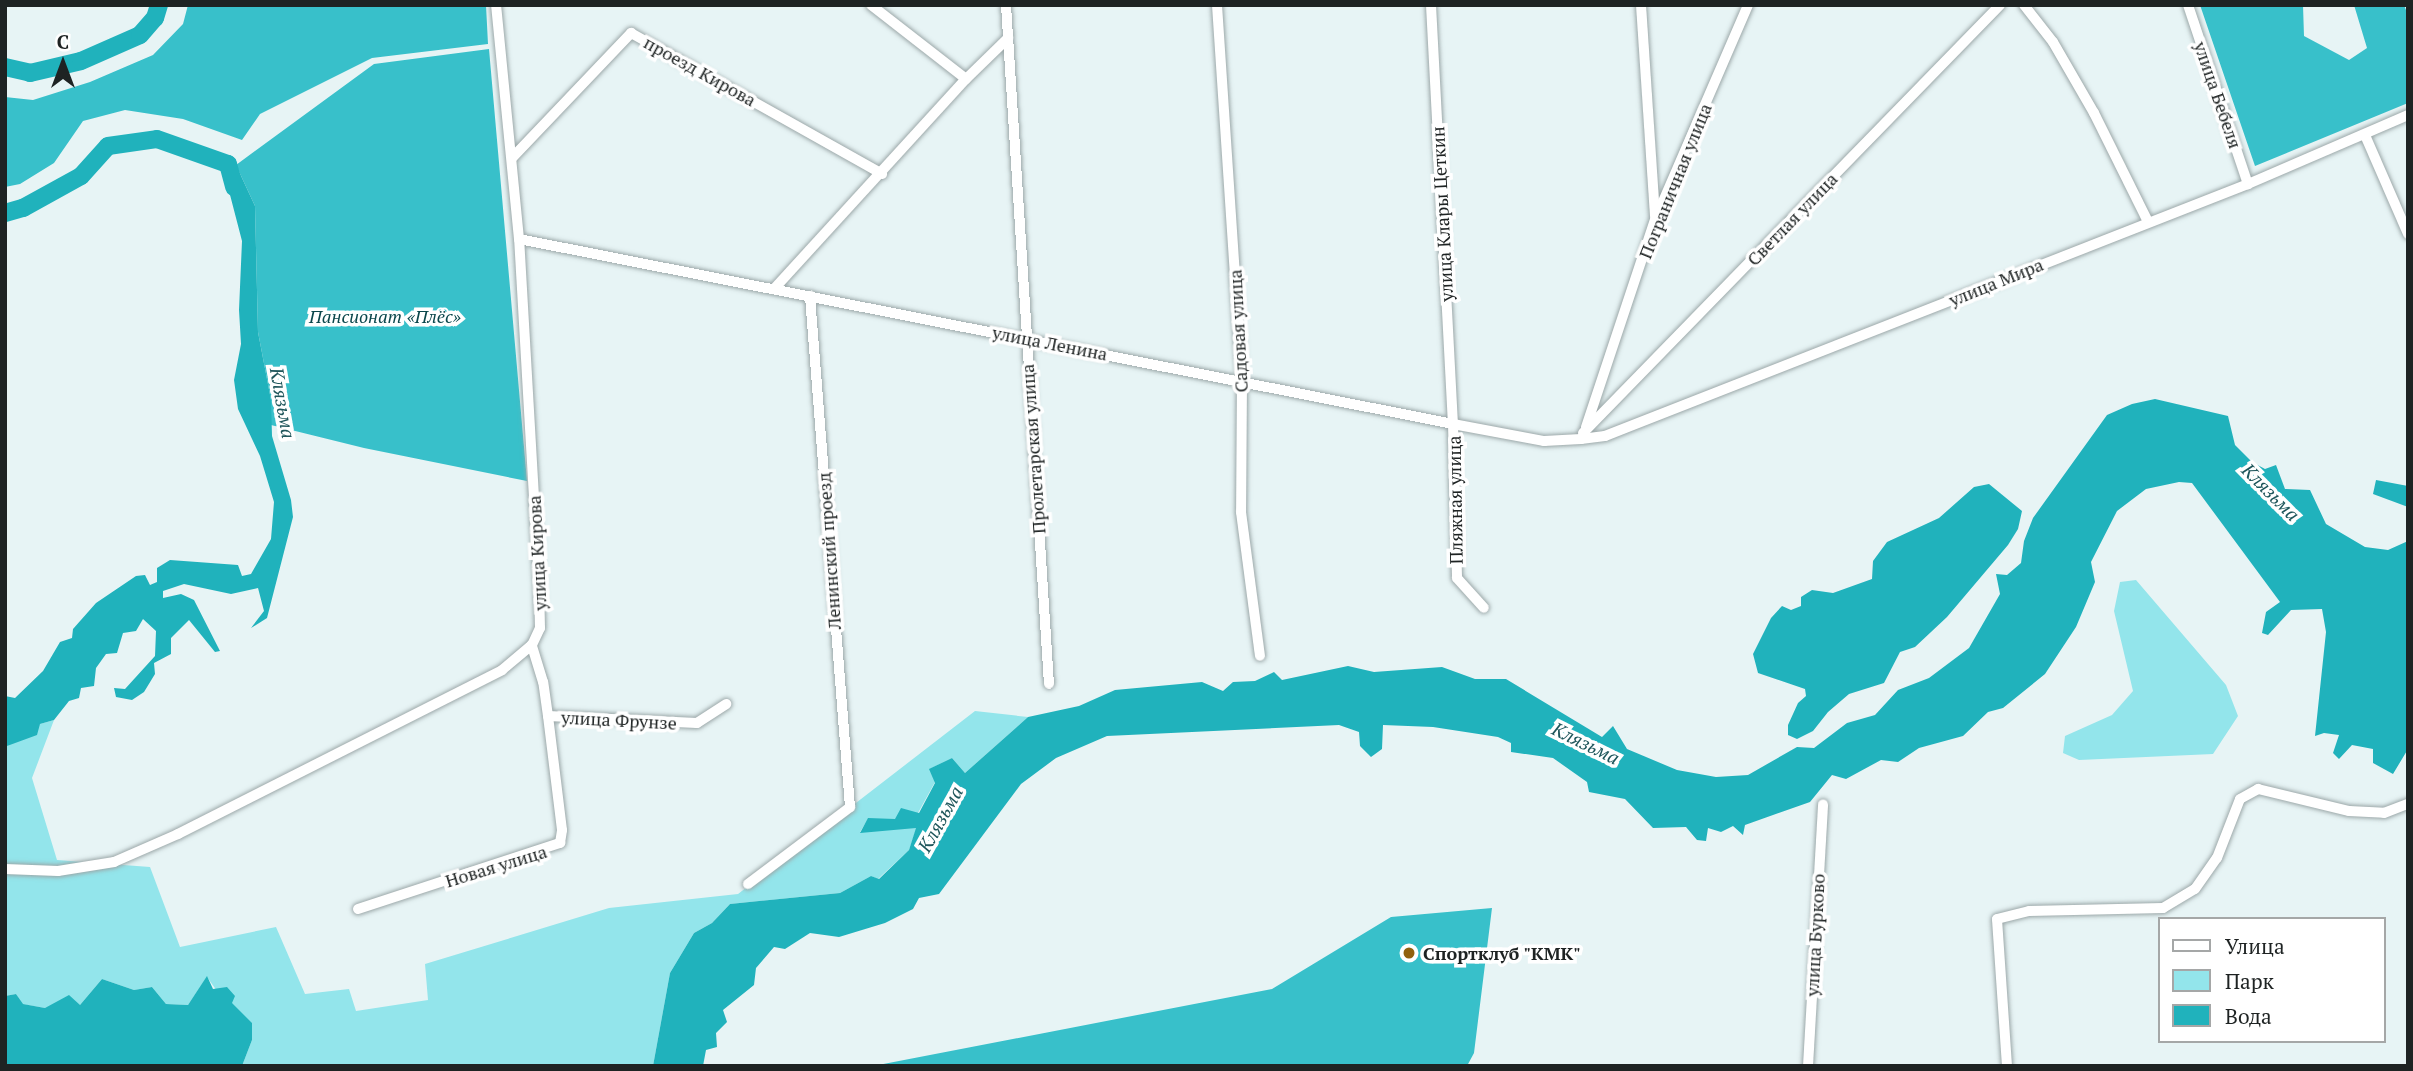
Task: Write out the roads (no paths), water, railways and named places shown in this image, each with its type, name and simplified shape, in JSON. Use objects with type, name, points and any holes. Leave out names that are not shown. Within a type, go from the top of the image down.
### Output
[{"type":"street","name":"улица Кирова","points":[[496,5],[519,239],[540,608],[540,628],[532,645]]},
{"type":"street","points":[[871,5],[966,79]]},
{"type":"street","name":"Пролетарская улица","points":[[1006,5],[1049,684]]},
{"type":"street","name":"Садовая улица","points":[[1217,5],[1242,380],[1241,512],[1260,656]]},
{"type":"street","name":"улица Клары Цеткин","points":[[1431,5],[1453,424]]},
{"type":"street","points":[[1641,5],[1655,220]]},
{"type":"street","name":"Пограничная улица","points":[[1582,436],[1655,220],[1748,5]]},
{"type":"street","name":"Светлая улица","points":[[1582,436],[2000,5]]},
{"type":"street","points":[[2024,5],[2053,43],[2094,113],[2148,222]]},
{"type":"street","name":"улица Бебеля","points":[[2188,5],[2248,184]]},
{"type":"street","name":"проезд Кирова","points":[[512,158],[631,33],[882,174]]},
{"type":"street","points":[[775,289],[966,79],[1008,38]]},
{"type":"street","name":"улица Мира","points":[[1582,436],[1605,436],[2248,184],[2408,116]]},
{"type":"street","points":[[2365,135],[2408,234]]},
{"type":"street","name":"улица Ленина","points":[[519,239],[1544,441],[1582,436]]},
{"type":"street","name":"Ленинский проезд","points":[[748,884],[850,807],[810,296]]},
{"type":"street","name":"Пляжная улица","points":[[1453,424],[1457,578],[1484,608]]},
{"type":"street","points":[[5,869],[58,871],[114,862],[178,834],[502,670],[532,645]]},
{"type":"street","name":"Новая улица","points":[[358,909],[560,844],[562,831],[548,716],[543,682],[532,645]]},
{"type":"street","name":"улица Фрунзе","points":[[548,716],[698,723],[726,704]]},
{"type":"street","points":[[2007,1066],[1997,919],[2029,911],[2163,908],[2196,889],[2217,858],[2240,799],[2258,789],[2349,811],[2384,813],[2408,804]]},
{"type":"street","name":"улица Бурково","points":[[1808,1066],[1823,804]]},
{"type":"water","points":[[222,164],[236,165],[255,206],[258,332],[271,400],[272,436],[291,500],[293,517],[267,618],[251,628],[264,611],[258,588],[231,594],[184,584],[163,591],[163,598],[181,594],[194,600],[220,651],[215,652],[189,620],[171,638],[171,654],[154,663],[155,674],[144,692],[132,700],[116,697],[114,688],[125,689],[155,656],[156,631],[143,619],[136,631],[123,633],[117,653],[106,654],[96,668],[94,686],[81,688],[79,698],[69,701],[54,720],[40,724],[37,735],[7,746],[5,696],[15,698],[43,671],[60,642],[72,638],[73,629],[96,603],[136,576],[145,575],[150,585],[157,582],[157,568],[170,560],[238,565],[242,576],[251,574],[271,539],[274,502],[260,456],[238,409],[234,380],[241,344],[239,310],[242,241]]},
{"type":"water","points":[[2155,399],[2228,416],[2235,445],[2252,462],[2265,469],[2276,465],[2285,489],[2310,490],[2326,524],[2365,547],[2388,550],[2408,541],[2408,749],[2393,774],[2373,763],[2373,749],[2352,745],[2339,759],[2333,753],[2339,735],[2324,733],[2315,736],[2326,632],[2322,609],[2291,610],[2268,635],[2262,633],[2266,612],[2280,602],[2192,483],[2179,482],[2146,489],[2117,511],[2091,562],[2095,582],[2076,627],[2045,674],[2003,708],[1988,712],[1963,736],[1919,748],[1898,762],[1881,760],[1846,779],[1832,775],[1810,802],[1745,825],[1743,835],[1733,826],[1721,832],[1708,828],[1706,841],[1697,840],[1686,827],[1653,828],[1625,799],[1589,792],[1587,782],[1553,758],[1511,752],[1511,743],[1498,737],[1433,727],[1383,725],[1382,749],[1371,757],[1360,746],[1359,732],[1339,725],[1107,736],[1056,758],[1021,784],[939,894],[919,898],[913,909],[885,923],[839,937],[810,933],[785,949],[774,947],[756,968],[754,985],[723,1010],[727,1022],[716,1033],[717,1047],[706,1050],[703,1066],[653,1066],[670,973],[694,933],[712,923],[730,904],[840,893],[871,876],[879,879],[909,850],[916,828],[860,833],[868,818],[895,819],[901,808],[919,813],[935,783],[929,769],[952,758],[965,773],[1028,717],[1079,706],[1115,690],[1202,682],[1223,691],[1233,682],[1255,681],[1274,672],[1282,680],[1348,666],[1374,672],[1442,667],[1475,679],[1506,679],[1602,737],[1613,726],[1627,749],[1677,770],[1716,777],[1748,775],[1797,747],[1814,748],[1847,723],[1875,715],[1898,690],[1929,678],[1969,648],[2000,594],[1996,574],[2007,575],[2021,563],[2024,541],[2033,518],[2107,415],[2132,404]]},
{"type":"water","points":[[2376,480],[2408,486],[2408,507],[2373,494]]},
{"type":"water","points":[[1989,484],[2022,511],[2018,529],[2008,545],[1947,617],[1915,647],[1900,652],[1884,683],[1849,694],[1828,712],[1813,731],[1797,739],[1788,735],[1788,725],[1798,703],[1806,696],[1805,689],[1758,673],[1753,654],[1771,618],[1782,606],[1791,610],[1801,606],[1801,597],[1812,590],[1833,593],[1872,579],[1873,561],[1887,542],[1939,518],[1974,487]]},
{"type":"water","points":[[207,976],[213,989],[227,987],[235,996],[232,1003],[252,1023],[252,1040],[242,1066],[5,1066],[5,996],[16,994],[23,1004],[45,1008],[69,995],[80,1005],[102,979],[134,990],[152,987],[166,1004],[188,1005]]},
{"type":"waterway","name":"Клязьма","points":[[5,67],[30,73],[81,61],[140,35],[155,18],[159,5]]},
{"type":"waterway","name":"Клязьма","points":[[5,213],[23,208],[81,176],[108,146],[157,139],[228,164],[234,187]]},
{"type":"place","name":"Спортклуб \"КМК\"","points":[[1409,953]]},
{"type":"park label","name":"Пансионат «Плёс»","points":[[385,316]]}]
